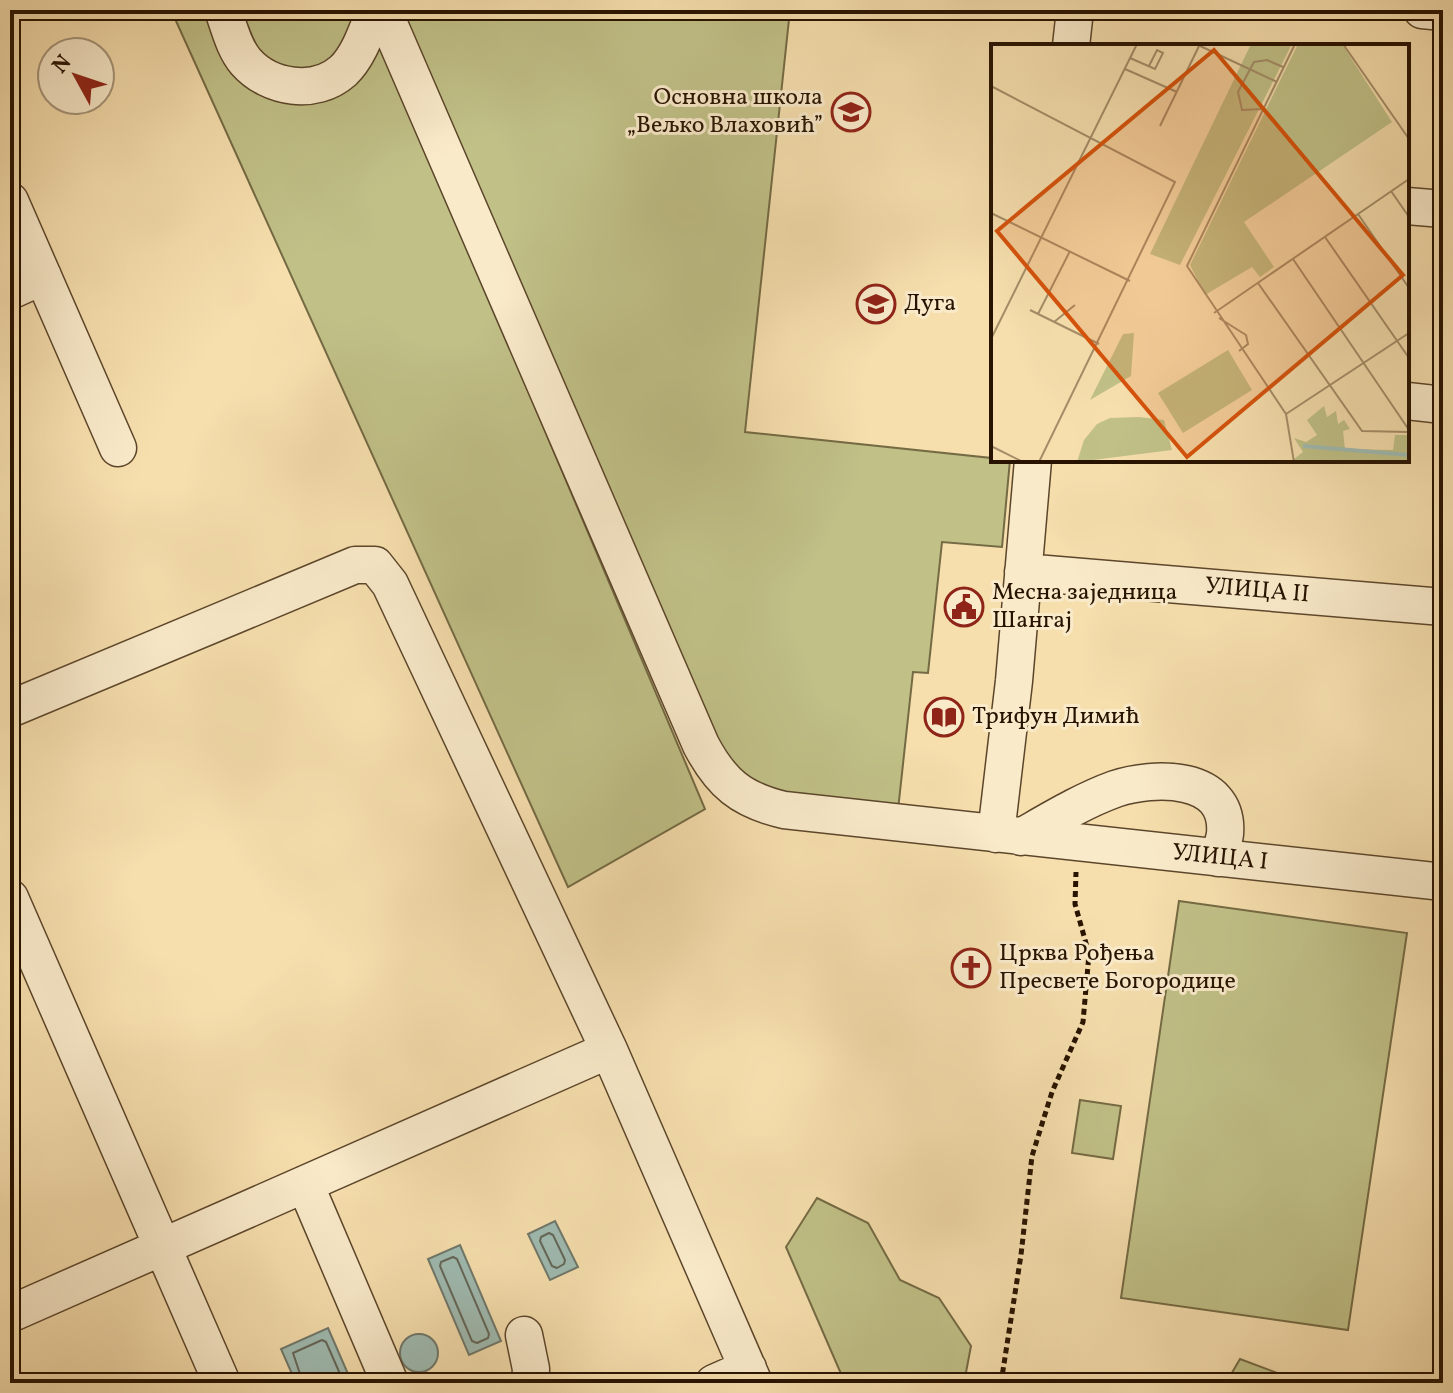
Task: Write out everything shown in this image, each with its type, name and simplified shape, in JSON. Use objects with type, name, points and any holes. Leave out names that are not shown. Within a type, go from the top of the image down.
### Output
[{"type":"street","points":[[223,10],[244,60],[258,73],[276,82],[299,87],[316,85],[342,71],[362,43],[375,10]]},
{"type":"street","name":"УЛИЦА I","points":[[383,10],[701,745],[714,771],[731,786],[757,804],[784,810],[1443,882]]},
{"type":"street","points":[[1071,44],[1075,10]]},
{"type":"street","points":[[1422,10],[1443,12]]},
{"type":"street","points":[[10,201],[118,448]]},
{"type":"street","points":[[1409,206],[1443,209]]},
{"type":"street","points":[[10,291],[43,276]]},
{"type":"street","points":[[1409,401],[1443,405]]},
{"type":"street","points":[[1033,462],[1023,572],[1008,836],[1113,790],[1143,781],[1182,783],[1204,790],[1218,802],[1225,833],[1218,858]]},
{"type":"street","points":[[10,709],[355,565],[375,565],[390,584],[609,1050],[751,1376],[714,1383]]},
{"type":"street","name":"УЛИЦА II","points":[[1023,572],[1443,607]]},
{"type":"street","points":[[10,898],[222,1383]]},
{"type":"street","points":[[10,1314],[609,1050]]},
{"type":"street","points":[[305,1184],[390,1383]]},
{"type":"street","points":[[524,1335],[531,1369],[530,1383]]},
{"type":"path","points":[[1001,1383],[1021,1255],[1032,1156],[1052,1092],[1083,1022],[1089,954],[1075,904],[1077,843]]},
{"type":"green space","points":[[171,10],[367,10],[705,809],[568,887]]},
{"type":"green space","points":[[396,10],[790,10],[745,432],[1010,462],[1002,547],[942,542],[928,673],[913,672],[898,810],[778,797],[749,780],[721,750]]},
{"type":"green space","points":[[1179,901],[1407,933],[1348,1330],[1121,1298]]},
{"type":"green space","points":[[1080,1100],[1121,1106],[1113,1159],[1072,1153]]},
{"type":"green space","points":[[817,1198],[868,1223],[900,1280],[939,1298],[971,1346],[964,1383],[845,1383],[786,1247]]},
{"type":"green space","points":[[1240,1359],[1304,1383],[1226,1383]]},
{"type":"water","points":[[555,1221],[578,1267],[550,1280],[528,1234]]},
{"type":"water","points":[[460,1245],[501,1341],[469,1355],[428,1259]]},
{"type":"water","points":[[328,1328],[352,1383],[296,1383],[281,1349]]},
{"type":"water","points":[[419,1334],[433,1339],[438,1353],[433,1367],[419,1372],[405,1367],[400,1353],[405,1339]]},
{"type":"place","name":"Основна школа „Вељко Влаховић”","points":[[851,112]]},
{"type":"place","name":"Дуга","points":[[876,304]]},
{"type":"place","name":"Месна заједница Шангај","points":[[964,607]]},
{"type":"place","name":"Трифун Димић","points":[[944,717]]},
{"type":"place","name":"Црква Рођења Пресвете Богородице","points":[[971,968]]}]
